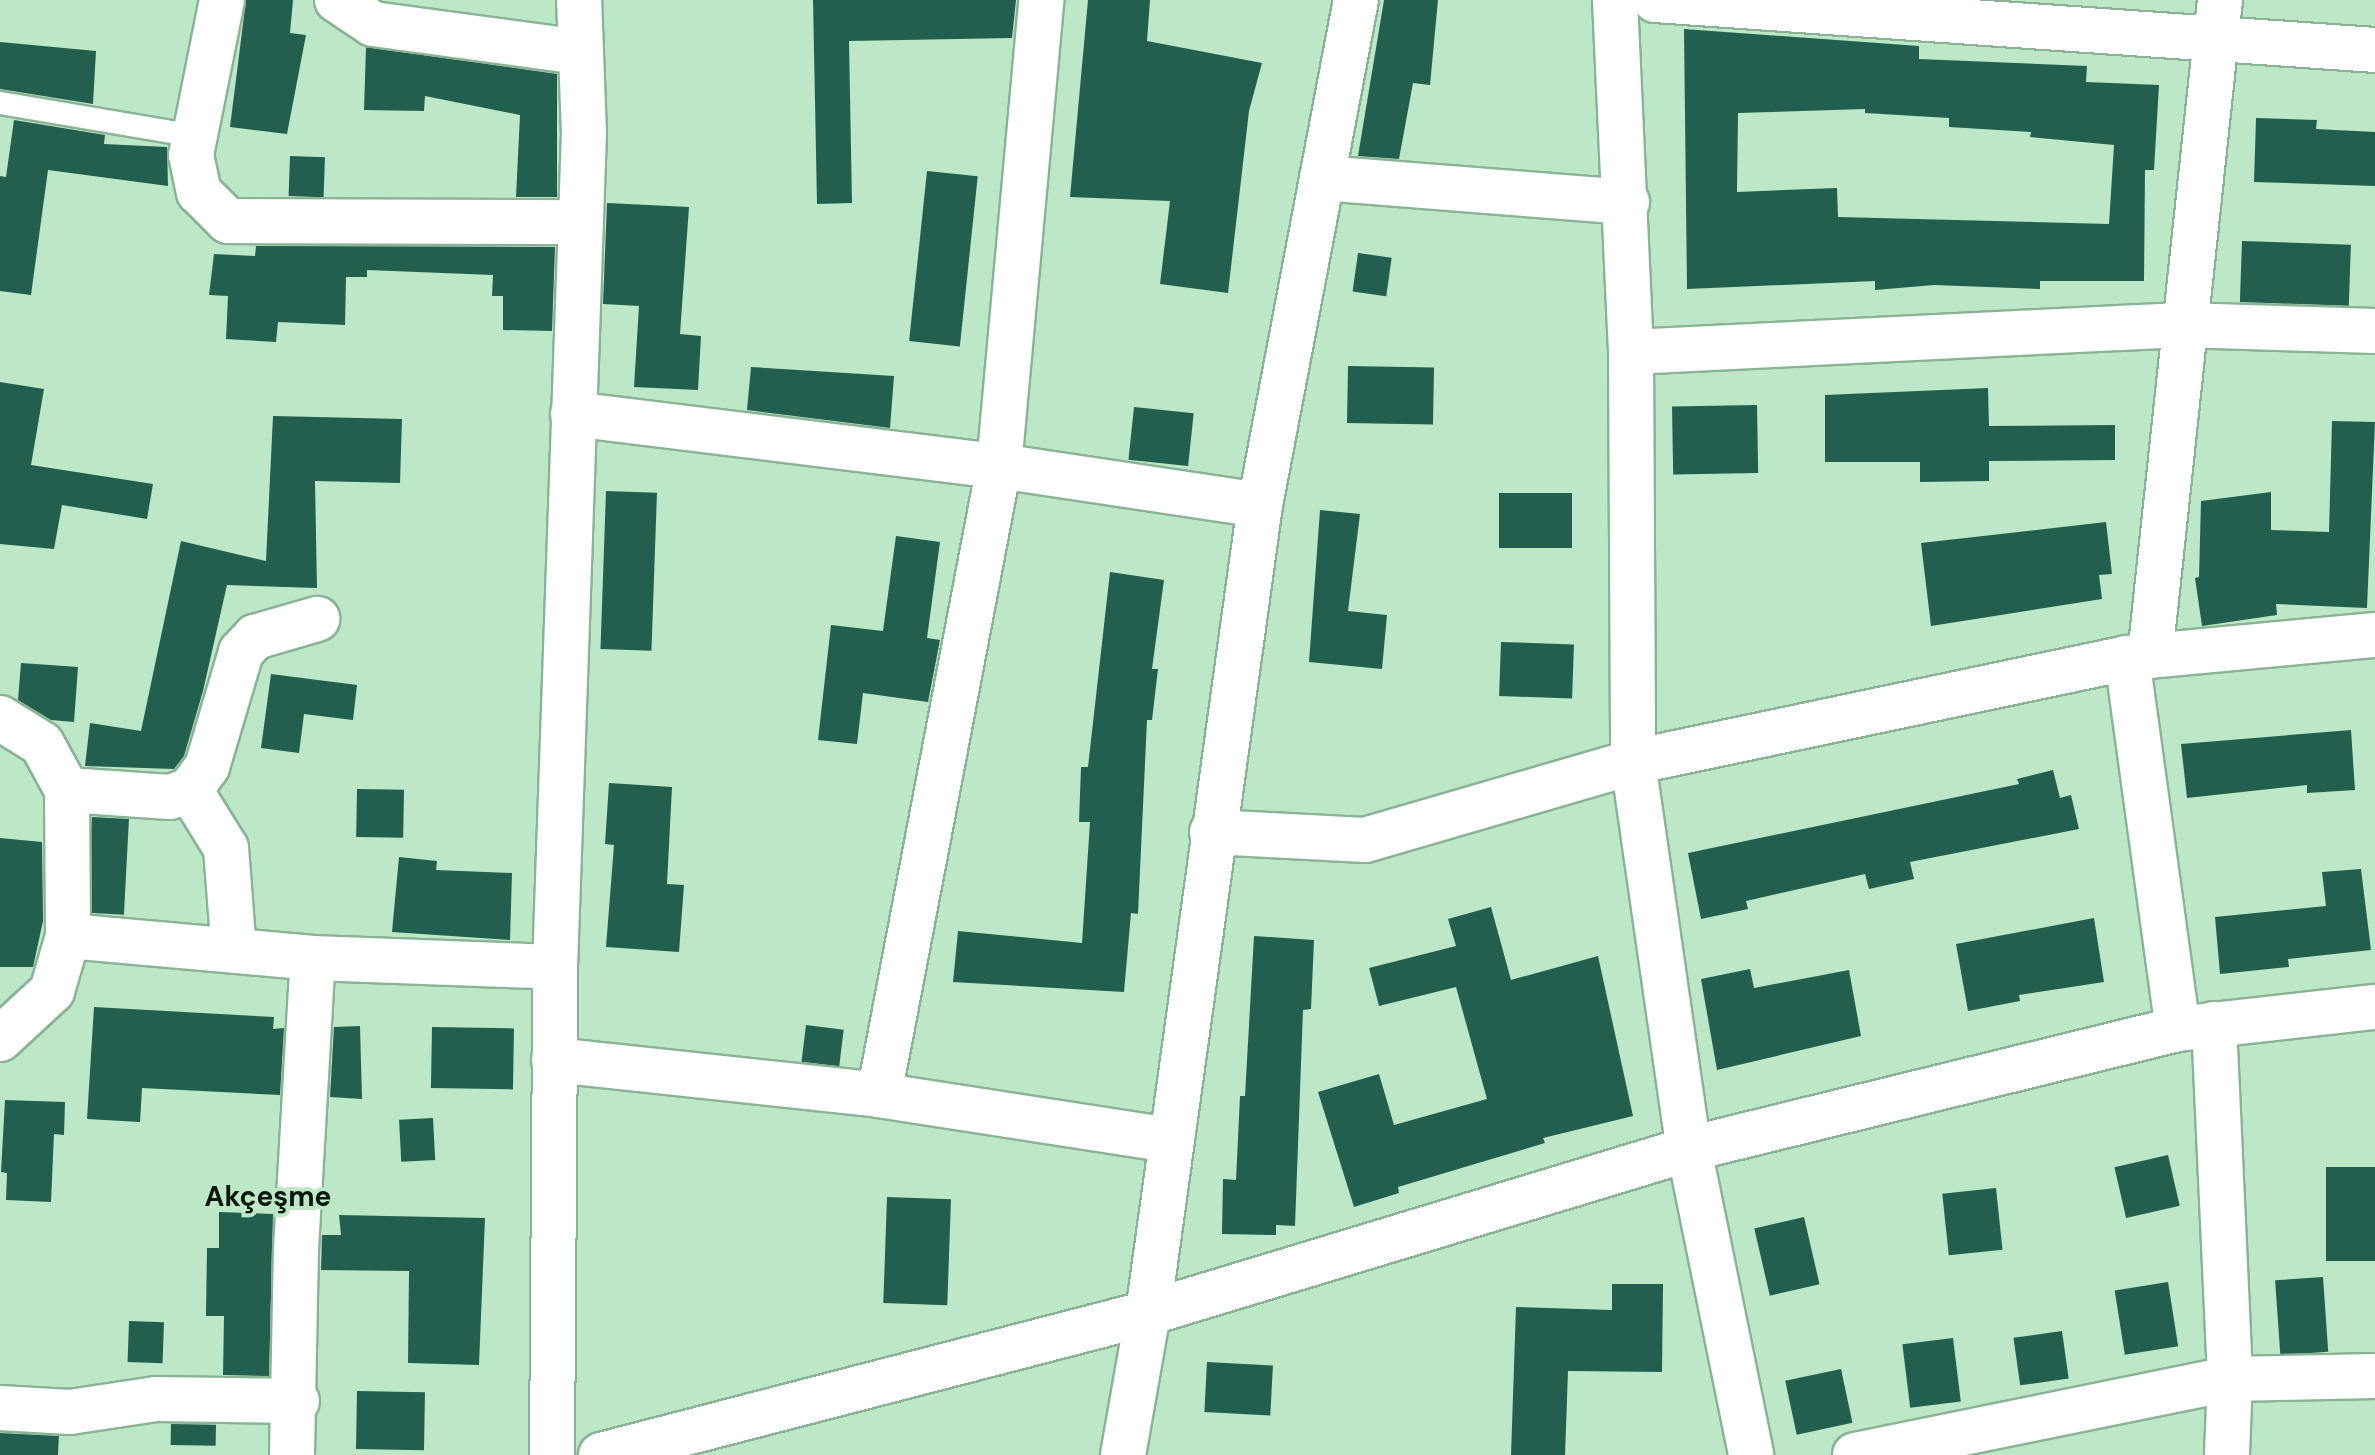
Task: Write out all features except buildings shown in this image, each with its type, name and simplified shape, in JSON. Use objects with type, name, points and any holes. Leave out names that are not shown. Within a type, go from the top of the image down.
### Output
[{"type":"street","points":[[222,0],[191,164],[199,192],[228,221],[581,222]]},
{"type":"street","points":[[337,0],[373,24],[581,52]]},
{"type":"street","points":[[552,1455],[555,967],[581,222],[579,0]]},
{"type":"street","points":[[879,1095],[999,466],[1041,0]]},
{"type":"street","points":[[1123,1455],[1148,1313],[1212,832],[1260,505],[1356,0]]},
{"type":"street","points":[[1615,0],[1627,202],[1631,352],[1633,762],[1689,1149],[1751,1455]]},
{"type":"street","points":[[1655,0],[2219,20],[2375,50]]},
{"type":"street","points":[[2219,20],[2138,657],[2196,1026],[2230,1379],[2227,1455]]},
{"type":"street","points":[[1322,178],[1627,202]]},
{"type":"street","points":[[1631,352],[2182,325],[2375,331]]},
{"type":"street","points":[[573,414],[999,466],[1260,505]]},
{"type":"street","points":[[67,790],[170,797],[190,790],[207,767],[241,652],[255,637],[317,619]]},
{"type":"street","points":[[1212,832],[1365,840],[1633,762],[2138,657],[2375,635]]},
{"type":"street","points":[[0,718],[42,744],[67,790],[68,936],[52,991],[0,1039]]},
{"type":"street","points":[[190,790],[226,848],[234,951]]},
{"type":"street","points":[[68,936],[313,958],[555,967]]},
{"type":"street","points":[[292,1455],[297,1401],[296,1249],[313,958]]},
{"type":"street","points":[[601,1455],[1148,1313],[1689,1149],[2196,1026],[2375,1007]]},
{"type":"street","points":[[554,1060],[879,1095],[1171,1140]]},
{"type":"street","points":[[1855,1455],[2230,1379],[2375,1376]]},
{"type":"street","points":[[0,1408],[70,1412],[156,1399],[297,1401]]},
{"type":"lane","points":[[0,103],[195,136]]},
{"type":"district","name":"Akçeşme","points":[[268,1197]]}]
